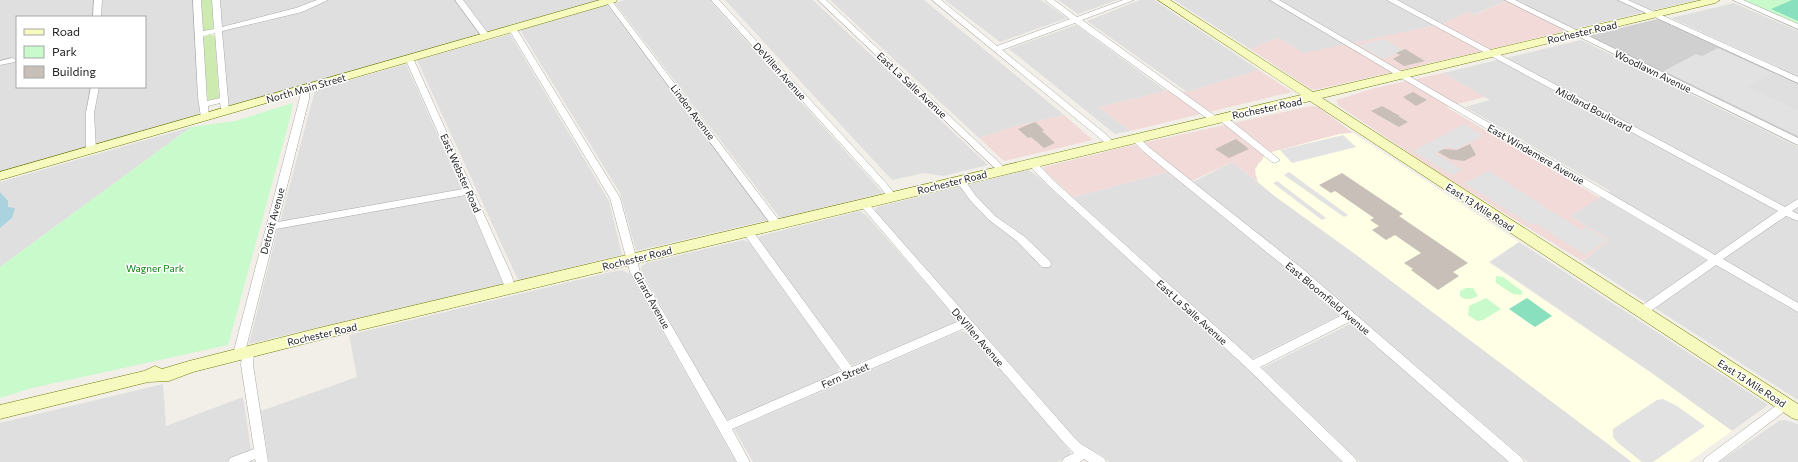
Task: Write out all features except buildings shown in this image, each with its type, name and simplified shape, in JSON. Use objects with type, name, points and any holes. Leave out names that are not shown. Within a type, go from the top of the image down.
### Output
[{"type":"main road","name":"East 13 Mile Road","points":[[1163,0],[1792,409]]},
{"type":"main road","name":"Rochester Road","points":[[0,412],[148,376],[157,378],[189,367],[244,353],[1134,138],[1314,97],[1491,53],[1716,0]]},
{"type":"main road","name":"North Main Street","points":[[0,176],[205,117],[224,106],[306,88],[607,1]]},
{"type":"street","points":[[97,16],[98,0]]},
{"type":"street","points":[[197,0],[198,35],[205,117]]},
{"type":"street","points":[[203,105],[224,106],[216,0]]},
{"type":"street","points":[[198,35],[300,10],[324,0]]},
{"type":"street","points":[[459,0],[486,36]]},
{"type":"street","name":"DeVillen Avenue","points":[[715,0],[882,183],[892,197]]},
{"type":"street","name":"East La Salle Avenue","points":[[822,0],[1002,170]]},
{"type":"street","points":[[936,0],[1105,138],[1110,144]]},
{"type":"street","points":[[1050,0],[1275,160]]},
{"type":"street","points":[[996,49],[1130,0]]},
{"type":"street","name":"East Windemere Avenue","points":[[1274,0],[1798,308]]},
{"type":"street","name":"Midland Boulevard","points":[[1391,0],[1798,218]]},
{"type":"street","name":"Woodlawn Avenue","points":[[1508,0],[1798,142]]},
{"type":"street","points":[[1622,0],[1798,80]]},
{"type":"street","points":[[1736,0],[1798,27]]},
{"type":"street","name":"Linden Avenue","points":[[607,1],[777,225]]},
{"type":"street","name":"Girard Avenue","points":[[512,28],[615,198],[635,272],[744,462]]},
{"type":"street","name":"East Webster Road","points":[[409,58],[511,289]]},
{"type":"street","points":[[0,63],[12,60]]},
{"type":"street","points":[[91,150],[90,113],[95,88]]},
{"type":"street","name":"Detroit Avenue","points":[[261,457],[244,353],[271,227],[305,99],[306,88]]},
{"type":"street","name":"East Bloomfield Avenue","points":[[1134,138],[1146,150],[1273,251],[1518,462]]},
{"type":"street","name":"East La Salle Avenue","points":[[1032,163],[1050,182],[1252,366],[1351,462]]},
{"type":"street","points":[[960,180],[973,198],[992,218],[1021,239],[1046,264]]},
{"type":"street","points":[[271,227],[469,191]]},
{"type":"street","points":[[1641,312],[1798,202]]},
{"type":"street","name":"DeVillen Avenue","points":[[864,204],[1068,439],[1083,452],[1100,462]]},
{"type":"street","points":[[748,232],[850,373]]},
{"type":"street","points":[[1252,366],[1350,316]]},
{"type":"street","name":"Fern Street","points":[[724,427],[966,323]]},
{"type":"street","points":[[1709,462],[1792,409]]},
{"type":"street","points":[[1068,462],[1083,452]]},
{"type":"street","points":[[234,462],[261,457]]},
{"type":"shaded area","points":[[0,0],[193,0],[200,112],[197,116],[0,172]]},
{"type":"shaded area","points":[[219,0],[601,0],[229,106],[227,105]]},
{"type":"shaded area","points":[[625,0],[709,0],[883,193],[780,218],[615,3]]},
{"type":"shaded area","points":[[725,0],[813,0],[988,165],[943,176],[924,173],[892,180]]},
{"type":"shaded area","points":[[830,0],[924,0],[1064,115],[1020,125],[979,138]]},
{"type":"shaded area","points":[[945,0],[1041,0],[1067,18],[1000,42]]},
{"type":"shaded area","points":[[1058,0],[1117,0],[1078,14]]},
{"type":"shaded area","points":[[1140,0],[1154,0],[1259,70],[1187,92],[1087,21]]},
{"type":"shaded area","points":[[1174,0],[1508,0],[1473,15],[1468,12],[1442,24],[1304,54],[1278,38],[1250,49]]},
{"type":"shaded area","points":[[1513,0],[1697,0],[1573,29]]},
{"type":"shaded area","points":[[1506,1],[1562,28],[1563,32],[1315,90],[1309,88],[1250,49],[1278,38],[1304,53],[1442,24],[1468,12],[1474,15]]},
{"type":"shaded area","points":[[1734,3],[1798,31],[1798,110],[1749,87],[1780,68],[1671,18]]},
{"type":"shaded area","points":[[607,5],[768,220],[636,251],[620,193],[520,30]]},
{"type":"shaded area","points":[[1658,19],[1774,72],[1749,87],[1798,110],[1798,139],[1591,38],[1591,35]]},
{"type":"shaded area","points":[[1076,25],[1166,91],[1099,107],[1130,131],[1115,134],[1009,49]]},
{"type":"shaded area","points":[[510,34],[609,201],[622,255],[518,280],[417,60]]},
{"type":"shaded area","points":[[1385,39],[1403,50],[1394,55],[1380,47],[1393,55],[1383,59],[1359,45]]},
{"type":"shaded area","points":[[1581,40],[1798,147],[1798,400],[1582,261],[1610,240],[1570,216],[1610,191],[1465,107],[1490,100],[1443,73]]},
{"type":"shaded area","points":[[1718,48],[1773,73],[1749,87],[1798,110],[1798,136],[1664,71],[1696,54],[1702,56]]},
{"type":"shaded area","points":[[406,64],[462,190],[280,222],[315,90]]},
{"type":"shaded area","points":[[1259,70],[1292,92],[1130,131],[1099,107],[1166,91],[1187,92]]},
{"type":"shaded area","points":[[1443,73],[1485,97],[1446,107],[1600,198],[1570,216],[1610,240],[1582,261],[1438,172],[1339,106],[1336,100],[1375,88]]},
{"type":"shaded area","points":[[1311,106],[1318,107],[1353,133],[1340,134],[1264,154],[1263,159],[1258,163],[1255,174],[1258,182],[1232,162],[1183,185],[1167,172],[1073,197],[1045,171],[1044,167],[1129,146]]},
{"type":"shaded area","points":[[1064,115],[1093,140],[1004,161],[979,138],[1020,125]]},
{"type":"shaded area","points":[[1464,124],[1483,136],[1457,149],[1446,147],[1435,153],[1462,170],[1452,175],[1413,151]]},
{"type":"shaded area","points":[[191,127],[0,267],[0,182]]},
{"type":"shaded area","points":[[1353,133],[1519,242],[1488,262],[1653,374],[1732,431],[1689,462],[1632,462],[1362,259],[1276,197],[1258,182],[1255,169],[1263,159],[1264,154],[1340,134]]},
{"type":"shaded area","points":[[1343,135],[1356,147],[1292,163],[1280,150]]},
{"type":"shaded area","points":[[1232,162],[1276,197],[1362,259],[1632,462],[1528,462],[1313,278],[1193,182]]},
{"type":"shaded area","points":[[1028,170],[1036,175],[1239,360],[1344,462],[1109,462],[1103,456],[1078,442],[874,212],[877,207]]},
{"type":"shaded area","points":[[1489,171],[1581,230],[1586,227],[1607,240],[1585,255],[1535,223],[1531,225],[1464,183]]},
{"type":"shaded area","points":[[1168,172],[1342,314],[1252,359],[1073,197]]},
{"type":"shaded area","points":[[1289,172],[1348,215],[1344,217],[1284,175]]},
{"type":"shaded area","points":[[1277,181],[1326,218],[1322,220],[1273,183]]},
{"type":"shaded area","points":[[465,195],[503,284],[249,344],[278,227]]},
{"type":"shaded area","points":[[860,211],[866,215],[909,264],[955,317],[956,321],[955,323],[853,365],[758,240],[760,236]]},
{"type":"shaded area","points":[[743,240],[749,242],[839,367],[837,374],[729,419],[724,418],[641,270],[641,267],[646,263]]},
{"type":"shaded area","points":[[1519,242],[1768,405],[1732,431],[1653,374],[1490,262]]},
{"type":"shaded area","points":[[622,270],[630,274],[736,462],[269,462],[261,411],[357,377],[349,335]]},
{"type":"shaded area","points":[[1352,323],[1510,462],[1360,462],[1262,368]]},
{"type":"shaded area","points":[[961,331],[969,333],[1068,448],[1071,452],[1069,456],[1058,462],[753,462],[734,429]]},
{"type":"shaded area","points":[[163,384],[166,426],[243,397],[253,462],[0,462],[0,423]]},
{"type":"shaded area","points":[[1663,399],[1677,406],[1705,426],[1653,462],[1642,462],[1617,442],[1613,437],[1613,429],[1657,400]]},
{"type":"shaded area","points":[[1785,420],[1798,424],[1798,462],[1719,462],[1779,421]]},
{"type":"green space","points":[[200,0],[213,0],[213,29],[203,32]]},
{"type":"green space","points":[[1741,0],[1798,0],[1798,24]]},
{"type":"green space","points":[[1792,0],[1798,0],[1798,21],[1771,9]]},
{"type":"green space","points":[[210,34],[215,37],[219,98],[208,103],[202,38]]},
{"type":"green space","name":"Wagner Park","points":[[293,103],[228,345],[32,388],[0,398],[0,267],[191,127],[235,121]]},
{"type":"green space","points":[[1496,276],[1503,277],[1522,291],[1522,295],[1513,294],[1496,283]]},
{"type":"green space","points":[[1466,288],[1473,288],[1478,296],[1469,299],[1462,298],[1460,296],[1460,291]]},
{"type":"green space","points":[[1486,298],[1501,309],[1483,320],[1477,321],[1468,315],[1469,306]]},
{"type":"green space","points":[[1527,298],[1552,316],[1535,327],[1509,309]]},
{"type":"water","points":[[0,192],[8,201],[8,207],[15,208],[12,218],[0,228]]}]
